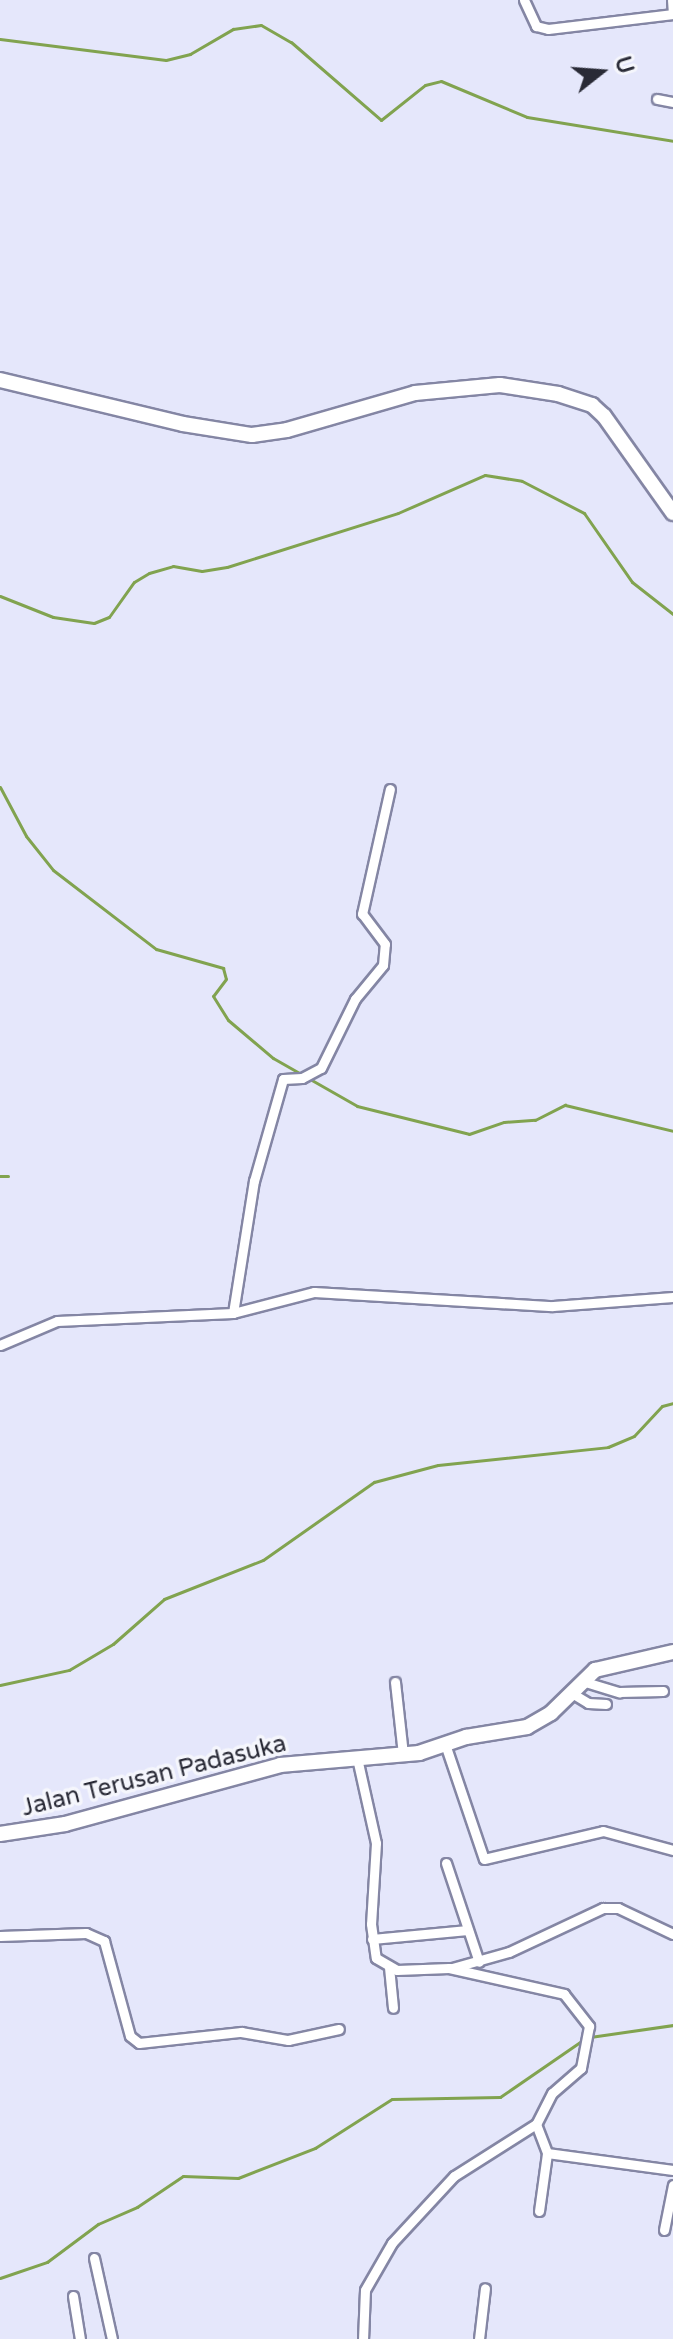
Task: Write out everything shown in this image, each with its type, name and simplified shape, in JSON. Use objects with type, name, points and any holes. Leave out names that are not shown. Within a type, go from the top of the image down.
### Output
[{"type":"street","points":[[524,0],[536,26],[548,29],[673,14],[672,0]]},
{"type":"street","points":[[657,99],[673,102]]},
{"type":"street","points":[[0,380],[183,424],[252,435],[287,430],[415,393],[500,385],[558,394],[592,405],[604,416],[673,513]]},
{"type":"street","points":[[233,1313],[254,1181],[283,1079],[302,1078],[321,1068],[355,999],[383,965],[385,944],[362,914],[390,789]]},
{"type":"street","points":[[0,1345],[57,1321],[233,1313],[314,1292],[553,1306],[673,1297]]},
{"type":"street","name":"Jalan Terusan Padasuka","points":[[0,1834],[65,1824],[273,1766],[403,1754],[533,1725],[575,1686],[603,1666],[673,1652]]},
{"type":"street","points":[[395,1682],[403,1754]]},
{"type":"street","points":[[575,1686],[619,1692],[663,1691]]},
{"type":"street","points":[[575,1686],[588,1703],[606,1704]]},
{"type":"street","points":[[445,1744],[481,1856],[490,1860],[603,1831],[673,1850]]},
{"type":"street","points":[[357,1758],[376,1843],[372,1939],[376,1958],[389,1967],[449,1968],[564,1994],[586,2016],[581,2068],[552,2093],[536,2124],[454,2176],[392,2243],[365,2290],[363,2339]]},
{"type":"street","points":[[446,1863],[479,1962]]},
{"type":"street","points":[[449,1968],[479,1962],[603,1908],[618,1908],[673,1934]]},
{"type":"street","points":[[372,1939],[468,1930]]},
{"type":"street","points":[[0,1936],[86,1933],[104,1941],[130,2036],[139,2043],[241,2032],[288,2040],[339,2029]]},
{"type":"street","points":[[389,1967],[393,2008]]},
{"type":"street","points":[[536,2124],[547,2153],[539,2211]]},
{"type":"street","points":[[547,2153],[673,2170]]},
{"type":"street","points":[[664,2230],[673,2185]]},
{"type":"street","points":[[94,2258],[112,2339]]},
{"type":"street","points":[[479,2339],[485,2288]]},
{"type":"street","points":[[73,2296],[80,2339]]},
{"type":"waterway","points":[[0,39],[166,60],[190,54],[233,29],[261,25],[291,42],[381,120],[425,85],[441,81],[527,117],[673,141]]},
{"type":"waterway","points":[[0,596],[53,617],[94,623],[109,617],[134,582],[149,573],[173,566],[202,571],[227,567],[398,513],[485,475],[522,481],[584,513],[632,582],[673,614]]},
{"type":"waterway","points":[[0,787],[26,836],[53,870],[156,949],[223,968],[226,979],[213,996],[228,1020],[273,1058],[357,1106],[469,1134],[504,1122],[535,1120],[565,1105],[673,1131]]},
{"type":"waterway","points":[[0,1176],[8,1176]]},
{"type":"waterway","points":[[0,1685],[69,1670],[113,1644],[164,1599],[263,1560],[374,1482],[438,1465],[608,1447],[634,1436],[662,1406],[673,1403]]},
{"type":"waterway","points":[[590,2037],[673,2025]]},
{"type":"waterway","points":[[0,2278],[47,2262],[98,2224],[137,2207],[183,2176],[238,2178],[315,2148],[392,2099],[500,2097],[583,2040]]}]
